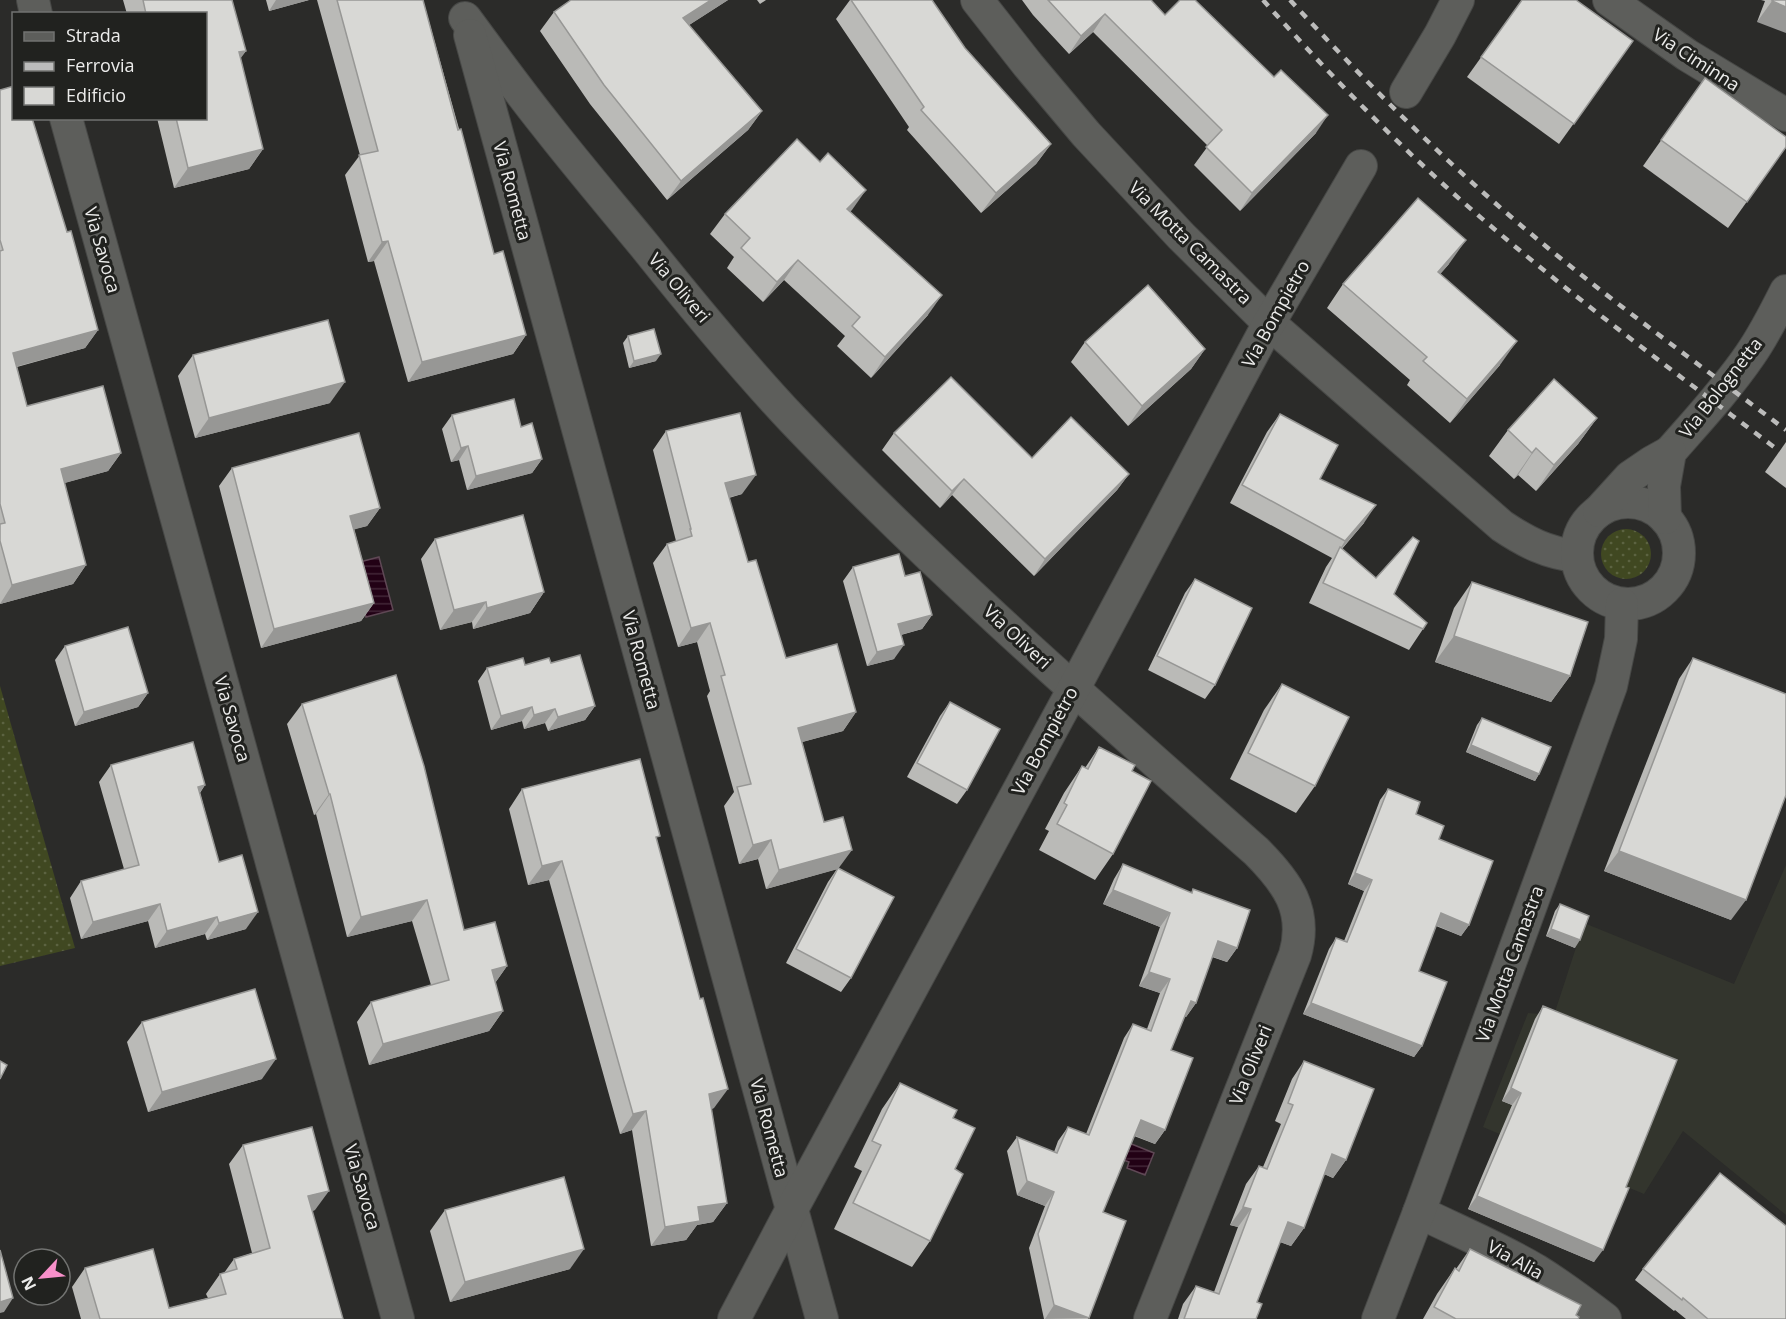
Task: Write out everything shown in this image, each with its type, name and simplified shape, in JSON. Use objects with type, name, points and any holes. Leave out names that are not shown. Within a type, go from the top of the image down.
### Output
[{"type":"street","name":"Via Motta Camastra","points":[[977,0],[1028,65],[1115,167],[1269,323],[1516,536],[1539,548],[1576,556]]},
{"type":"street","points":[[1406,92],[1458,0]]},
{"type":"street","name":"Via Ciminna","points":[[1609,0],[1687,55],[1786,115]]},
{"type":"street","name":"Via Oliveri","points":[[462,9],[558,140],[769,394],[895,523],[1073,690],[1266,861],[1289,893],[1299,917],[1300,931],[1295,955],[1150,1319]]},
{"type":"street","name":"Via Rometta","points":[[462,9],[822,1319]]},
{"type":"street","name":"Via Savoca","points":[[67,120],[398,1319]]},
{"type":"street","name":"Via Bompietro","points":[[734,1319],[1269,323],[1361,166]]},
{"type":"street","name":"Via Bolognetta","points":[[1599,511],[1630,477],[1670,452],[1722,392],[1749,356],[1786,291]]},
{"type":"street","name":"Via Bolognetta","points":[[1665,518],[1664,486],[1670,452]]},
{"type":"street","points":[[1634,503],[1650,508],[1665,518],[1674,533],[1678,551],[1676,568],[1668,584],[1656,596],[1639,603],[1622,604],[1605,599],[1590,588],[1581,573],[1576,556],[1579,538],[1587,523],[1599,511],[1616,504],[1634,503]]},
{"type":"street","name":"Via Motta Camastra","points":[[1378,1319],[1611,686],[1621,639],[1622,604]]},
{"type":"street","name":"Via Alia","points":[[1419,1212],[1536,1270],[1573,1294],[1605,1319]]},
{"type":"shaded area","points":[[379,557],[393,610],[366,617],[352,564]]},
{"type":"shaded area","points":[[1786,865],[1786,1215],[1683,1131],[1644,1194],[1483,1127],[1528,1013],[1554,1015],[1584,923],[1734,984]]},
{"type":"shaded area","points":[[1124,1141],[1154,1153],[1145,1175],[1127,1168],[1129,1162],[1118,1158]]},
{"type":"green space","points":[[1621,529],[1631,529],[1644,536],[1651,549],[1651,559],[1644,572],[1631,579],[1621,579],[1612,575],[1605,568],[1601,559],[1601,549],[1605,540],[1612,533]]},
{"type":"green space","points":[[0,686],[75,948],[0,966]]},
{"type":"building","points":[[143,0],[232,0],[246,51],[239,52],[263,149],[188,168],[176,120],[207,120],[207,12],[146,12]]},
{"type":"building","points":[[337,0],[423,0],[458,130],[461,129],[494,254],[503,251],[526,335],[422,362],[388,241],[382,242],[359,155],[378,151]]},
{"type":"building","points":[[571,0],[711,0],[683,18],[762,111],[681,181],[604,85],[554,12]]},
{"type":"building","points":[[851,0],[932,0],[965,48],[1051,144],[996,193],[921,110],[924,107]]},
{"type":"building","points":[[1048,0],[1151,0],[1165,15],[1180,0],[1195,0],[1274,77],[1281,70],[1328,115],[1252,193],[1206,147],[1222,130],[1105,14],[1081,36]]},
{"type":"building","points":[[1522,0],[1576,0],[1633,41],[1574,124],[1481,57]]},
{"type":"building","points":[[1786,0],[1786,7],[1772,1]]},
{"type":"building","points":[[1705,78],[1786,137],[1786,147],[1747,202],[1661,140]]},
{"type":"building","points":[[12,87],[12,120],[33,120],[67,232],[71,231],[98,330],[13,353],[27,406],[103,386],[121,453],[61,469],[86,565],[12,585],[0,541],[0,524],[5,523],[0,504],[0,251],[3,250],[0,240],[0,90]]},
{"type":"building","points":[[797,139],[820,162],[828,153],[866,190],[847,209],[942,295],[885,357],[852,326],[860,317],[798,260],[777,282],[741,248],[750,238],[725,214]]},
{"type":"building","points":[[1418,198],[1466,240],[1438,272],[1517,341],[1467,399],[1423,361],[1427,357],[1343,284]]},
{"type":"building","points":[[1148,285],[1205,349],[1142,406],[1085,342]]},
{"type":"building","points":[[328,320],[345,382],[209,418],[193,355]]},
{"type":"building","points":[[654,329],[661,354],[634,361],[628,336]]},
{"type":"building","points":[[951,377],[1032,458],[1071,417],[1129,474],[1045,559],[964,479],[952,491],[894,433]]},
{"type":"building","points":[[1554,379],[1597,418],[1554,465],[1536,448],[1532,453],[1508,430]]},
{"type":"building","points":[[514,399],[521,427],[532,423],[542,459],[476,476],[468,446],[461,448],[452,415]]},
{"type":"building","points":[[740,413],[756,475],[725,483],[748,562],[756,560],[786,658],[837,644],[856,712],[798,728],[824,822],[843,817],[852,850],[779,870],[771,840],[753,845],[737,787],[751,784],[721,676],[725,675],[710,623],[691,628],[667,544],[692,536],[666,431]]},
{"type":"building","points":[[1280,414],[1338,445],[1320,479],[1376,505],[1345,541],[1242,485]]},
{"type":"building","points":[[359,433],[380,508],[350,516],[374,603],[274,629],[232,468]]},
{"type":"building","points":[[523,515],[544,592],[487,608],[486,602],[454,610],[435,539]]},
{"type":"building","points":[[1413,537],[1419,541],[1394,594],[1427,623],[1423,629],[1323,583],[1340,547],[1376,578]]},
{"type":"building","points":[[899,554],[905,576],[920,572],[932,615],[898,624],[904,645],[877,652],[853,567]]},
{"type":"building","points":[[1195,579],[1252,608],[1215,685],[1157,656]]},
{"type":"building","points":[[1472,582],[1588,622],[1570,676],[1454,636]]},
{"type":"building","points":[[128,627],[148,693],[84,712],[65,646]]},
{"type":"building","points":[[580,655],[595,706],[558,717],[555,709],[534,715],[532,707],[501,716],[487,668],[523,658],[525,665],[549,658],[551,663]]},
{"type":"building","points":[[1693,658],[1786,694],[1786,795],[1746,900],[1619,851]]},
{"type":"building","points":[[396,675],[424,766],[464,930],[495,922],[507,966],[492,970],[503,1011],[383,1044],[371,1002],[449,980],[427,900],[361,917],[330,794],[302,704]]},
{"type":"building","points":[[1282,684],[1349,717],[1315,786],[1248,753]]},
{"type":"building","points":[[950,702],[1000,729],[967,790],[917,763]]},
{"type":"building","points":[[1482,718],[1551,747],[1539,774],[1471,745]]},
{"type":"building","points":[[193,742],[205,785],[198,787],[219,862],[242,855],[258,912],[219,923],[217,917],[167,931],[160,904],[93,922],[81,881],[139,865],[111,765]]},
{"type":"building","points":[[1099,747],[1135,765],[1132,771],[1151,781],[1113,854],[1057,824],[1067,805],[1064,803],[1082,766],[1088,769]]},
{"type":"building","points":[[640,759],[660,836],[656,837],[700,999],[703,998],[728,1089],[709,1094],[727,1203],[698,1207],[700,1221],[665,1227],[646,1111],[633,1114],[562,861],[542,866],[522,789]]},
{"type":"building","points":[[1388,789],[1420,802],[1416,814],[1444,826],[1439,839],[1493,861],[1469,925],[1441,913],[1419,971],[1447,982],[1422,1046],[1311,1003],[1336,938],[1347,942],[1372,880],[1355,873]]},
{"type":"building","points":[[1123,864],[1192,893],[1193,889],[1250,910],[1237,948],[1218,941],[1196,1003],[1191,1001],[1171,1050],[1193,1058],[1165,1130],[1141,1120],[1103,1212],[1126,1221],[1089,1318],[1054,1305],[1038,1234],[1054,1192],[1027,1181],[1017,1137],[1057,1153],[1068,1127],[1089,1135],[1133,1024],[1151,1031],[1170,979],[1149,972],[1170,913],[1113,890]]},
{"type":"building","points":[[838,868],[894,897],[851,978],[796,949]]},
{"type":"building","points":[[1560,904],[1589,916],[1580,940],[1551,929]]},
{"type":"building","points":[[255,989],[276,1059],[162,1092],[142,1022]]},
{"type":"building","points":[[1543,1006],[1677,1060],[1603,1250],[1477,1196],[1521,1093],[1511,1088]]},
{"type":"building","points":[[0,1061],[7,1065],[0,1079]]},
{"type":"building","points":[[1304,1061],[1374,1089],[1346,1160],[1332,1154],[1304,1228],[1288,1222],[1257,1302],[1262,1304],[1256,1319],[1184,1319],[1196,1286],[1219,1294],[1251,1209],[1243,1207],[1259,1166],[1267,1169],[1293,1105],[1288,1103]]},
{"type":"building","points":[[900,1083],[957,1110],[953,1118],[975,1128],[955,1169],[963,1174],[930,1241],[853,1203],[881,1145],[872,1141]]},
{"type":"building","points":[[312,1127],[329,1191],[308,1196],[343,1319],[100,1319],[85,1268],[153,1249],[169,1308],[226,1294],[220,1274],[237,1269],[234,1259],[270,1248],[243,1145]]},
{"type":"building","points":[[1720,1173],[1786,1226],[1786,1319],[1708,1319],[1643,1269]]},
{"type":"building","points":[[564,1177],[584,1249],[465,1282],[445,1210]]},
{"type":"building","points":[[1470,1249],[1581,1305],[1576,1315],[1578,1319],[1456,1319],[1434,1307],[1455,1268],[1459,1271]]},
{"type":"building","points":[[0,1250],[12,1298],[0,1302]]},
{"type":"railway","points":[[1263,0],[1376,121],[1467,206],[1605,319],[1786,456]]},
{"type":"railway","points":[[1290,0],[1397,111],[1510,216],[1611,299],[1786,430]]}]
